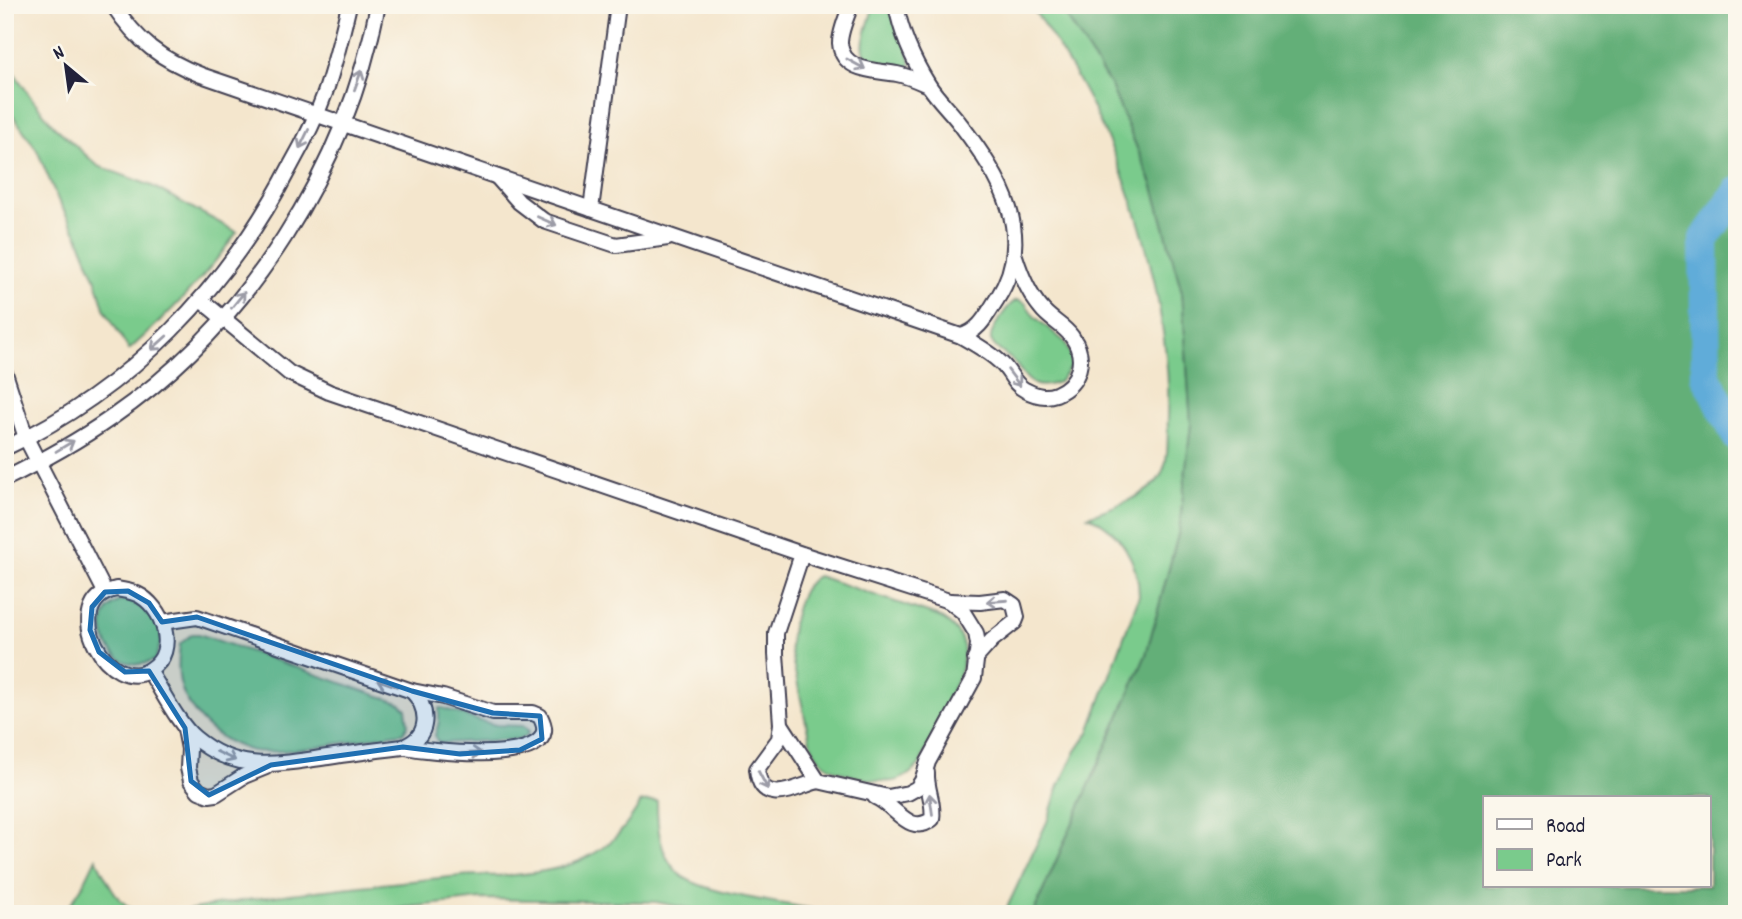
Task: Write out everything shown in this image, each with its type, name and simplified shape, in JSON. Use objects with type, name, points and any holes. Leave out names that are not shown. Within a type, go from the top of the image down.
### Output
[{"type":"street","points":[[113,5],[127,27],[160,57],[201,75],[961,336],[1003,364],[1018,386],[1045,397],[1055,394],[1073,383],[1080,365],[1077,346],[1072,336],[1034,300],[1015,255],[1010,211],[986,159],[928,85],[904,34],[896,5]]},
{"type":"street","points":[[5,448],[26,438],[96,394],[167,336],[201,300],[250,238],[279,190],[316,115],[340,45],[349,5]]},
{"type":"street","points":[[5,479],[112,418],[177,365],[222,319],[279,245],[305,203],[342,124],[369,51],[378,5]]},
{"type":"street","points":[[591,209],[618,5]]},
{"type":"street","points":[[851,5],[840,43],[850,64],[866,70],[907,76],[928,85]]},
{"type":"street","points":[[496,176],[531,213],[544,221],[590,237],[616,244],[672,237]]},
{"type":"street","points":[[961,336],[978,327],[1007,284],[1015,255]]},
{"type":"street","points":[[201,300],[289,373],[329,392],[802,554],[949,601],[980,602],[1005,598],[1014,605],[1017,617],[974,660]]},
{"type":"street","points":[[5,373],[26,438],[105,592]]},
{"type":"street","points":[[802,554],[776,632],[781,724],[779,739],[757,769],[758,776],[769,792],[777,794],[818,781],[888,797],[908,793],[922,781],[928,762],[974,678],[974,660],[978,644],[976,634],[963,612],[949,601]]},
{"type":"street","points":[[116,589],[139,594],[156,610],[162,622],[165,629],[163,654],[159,662],[149,671],[135,674],[114,668],[106,662],[93,641],[89,617],[92,607],[105,592],[116,589]]},
{"type":"street","points":[[162,622],[197,617],[412,691],[443,697],[493,713],[533,713],[540,716],[544,731],[542,738],[534,745],[520,750],[460,754],[404,747]]},
{"type":"street","points":[[149,671],[185,727],[196,739],[239,762],[271,765]]},
{"type":"street","points":[[185,727],[191,781],[199,791],[216,794],[244,775],[271,765],[404,747],[415,743],[425,719],[419,699],[412,691]]},
{"type":"street","points":[[781,724],[818,781]]},
{"type":"street","points":[[868,793],[884,800],[910,824],[920,826],[927,823],[932,819],[934,807],[927,780],[928,762]]},
{"type":"highlighted area","points":[[128,591],[149,603],[162,622],[197,617],[412,691],[493,713],[540,716],[542,739],[520,750],[460,754],[403,747],[271,765],[209,795],[191,781],[185,728],[149,671],[125,672],[99,652],[90,630],[92,607],[105,592]]},
{"type":"green space","points":[[874,5],[900,5],[911,65],[906,68],[876,61],[864,51],[865,34]]},
{"type":"green space","points":[[1030,5],[1059,5],[1111,86],[1153,186],[1182,292],[1191,424],[1179,531],[1146,655],[1033,914],[1004,914],[1047,822],[1059,786],[1076,751],[1089,732],[1139,596],[1136,571],[1126,548],[1109,529],[1088,516],[1139,495],[1156,482],[1164,468],[1168,439],[1168,383],[1163,331],[1154,280],[1134,207],[1090,102]]},
{"type":"green space","points":[[1059,5],[1737,5],[1737,914],[1033,914],[1146,655],[1179,531],[1191,424],[1182,292],[1153,186],[1111,86]]},
{"type":"green space","points":[[5,59],[54,126],[98,166],[152,186],[237,232],[186,294],[129,350],[104,308],[78,236],[58,200],[37,150],[5,104]]},
{"type":"green space","points":[[1017,300],[1025,303],[1035,317],[1065,342],[1072,358],[1071,366],[1059,382],[1035,385],[992,343],[991,336],[996,324]]},
{"type":"green space","points":[[818,576],[937,616],[959,634],[964,656],[962,667],[920,764],[901,779],[882,781],[839,771],[822,762],[812,748],[790,649],[800,597]]},
{"type":"green space","points":[[124,600],[149,613],[158,625],[161,641],[155,660],[138,664],[124,661],[113,653],[106,641],[103,628],[105,616],[112,606]]},
{"type":"green space","points":[[192,634],[199,634],[400,703],[406,709],[408,725],[403,733],[319,746],[261,752],[242,748],[204,723],[183,692],[178,665],[180,644]]},
{"type":"green space","points":[[439,708],[496,725],[523,726],[529,731],[520,739],[441,743],[435,735]]},
{"type":"green space","points":[[657,801],[659,829],[666,856],[677,872],[689,880],[727,893],[833,914],[719,914],[656,902],[481,899],[348,914],[168,914],[313,891],[550,870],[578,862],[596,853],[618,834],[641,802]]},
{"type":"green space","points":[[96,858],[119,899],[142,914],[64,914],[83,885]]},
{"type":"waterway","points":[[1737,192],[1704,239],[1706,376],[1737,437]]}]
